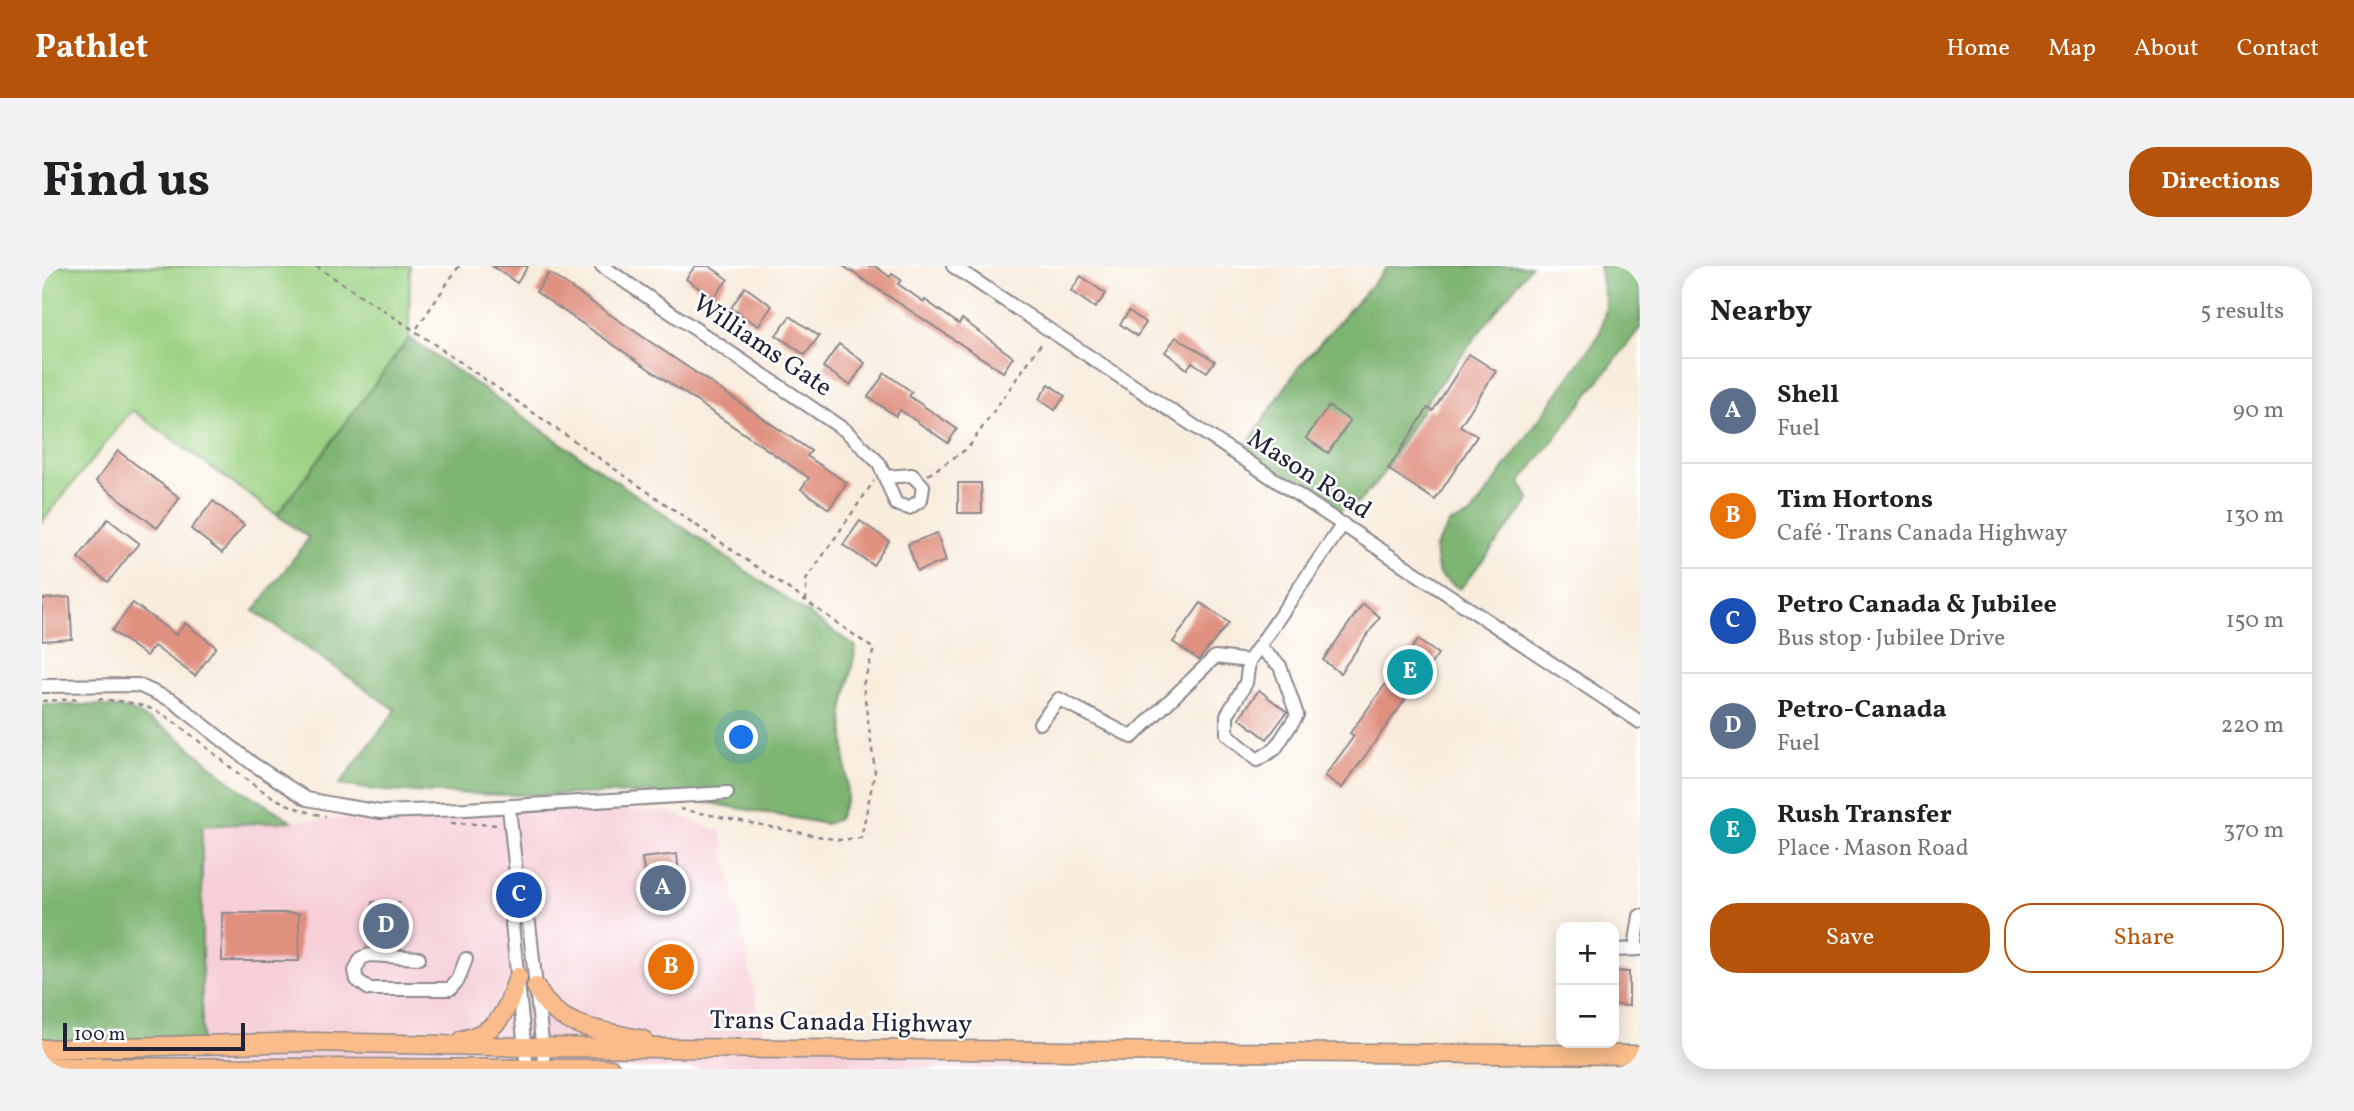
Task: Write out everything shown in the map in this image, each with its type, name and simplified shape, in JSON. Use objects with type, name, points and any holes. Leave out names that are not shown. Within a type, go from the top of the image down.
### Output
[{"type":"highway","points":[[442,1045],[482,1036],[495,1025],[506,1012],[518,977]]},
{"type":"highway","points":[[536,987],[543,1002],[555,1015],[570,1022],[674,1047]]},
{"type":"highway","name":"Trans Canada Highway","points":[[42,1049],[313,1042],[533,1047],[1640,1055]]},
{"type":"highway","points":[[303,1066],[323,1069]]},
{"type":"highway","points":[[50,1068],[303,1066],[611,1069]]},
{"type":"street","name":"Williams Gate","points":[[601,266],[832,420],[870,453],[885,475],[896,504],[909,508],[916,506],[923,493],[918,480]]},
{"type":"street","name":"Mason Road","points":[[953,266],[1640,722]]},
{"type":"street","points":[[885,475],[905,474],[918,480]]},
{"type":"street","points":[[1259,647],[1280,666],[1297,715],[1275,749],[1257,760],[1227,734],[1227,715],[1246,683],[1249,661],[1343,524]]},
{"type":"street","points":[[1040,723],[1059,699],[1132,737],[1215,657],[1249,661]]},
{"type":"street","points":[[42,686],[138,685],[173,701],[253,764],[307,799],[382,812],[727,793]]},
{"type":"street","points":[[509,807],[520,910],[528,923],[536,987],[533,1047]]},
{"type":"street","points":[[520,910],[512,924],[518,977],[536,1068]]},
{"type":"street","points":[[1619,950],[1637,948],[1640,916]]},
{"type":"street","points":[[419,958],[370,955],[361,958],[355,971],[357,980],[369,989],[450,989],[458,979],[466,959]]},
{"type":"path","points":[[316,266],[415,331],[874,649],[863,685],[876,771],[861,838],[838,840],[673,807]]},
{"type":"path","points":[[415,331],[459,266]]},
{"type":"path","points":[[918,480],[968,448],[1050,331]]},
{"type":"path","points":[[806,601],[806,580],[875,479],[885,475]]},
{"type":"path","points":[[95,698],[134,703],[163,715],[238,775],[288,806],[298,812],[331,817]]},
{"type":"path","points":[[42,701],[82,699]]},
{"type":"path","points":[[440,822],[511,826]]},
{"type":"shaded area","points":[[536,809],[667,811],[721,832],[763,1032],[1055,1049],[1057,1069],[42,1069],[42,1064],[202,1052],[202,825]]},
{"type":"green space","points":[[42,266],[410,266],[409,338],[277,515],[132,410],[42,522]]},
{"type":"green space","points":[[1388,266],[1531,266],[1432,393],[1381,477],[1359,502],[1335,512],[1243,451],[1298,368]]},
{"type":"green space","points":[[1599,266],[1640,266],[1640,328],[1520,483],[1530,500],[1460,589],[1439,575],[1434,549],[1449,524],[1471,515],[1600,334],[1606,307]]},
{"type":"green space","points":[[409,338],[856,647],[843,712],[847,797],[838,819],[826,824],[656,793],[507,795],[384,791],[339,785],[396,710],[254,611],[309,538],[277,515]]},
{"type":"green space","points":[[42,705],[96,705],[130,710],[170,731],[237,787],[292,821],[202,826],[202,1052],[42,1050]]},
{"type":"building","points":[[492,266],[528,266],[517,283]]},
{"type":"building","points":[[695,266],[709,266],[728,279],[713,298],[686,279]]},
{"type":"building","points":[[843,266],[875,266],[890,277],[892,274],[901,280],[898,284],[924,302],[925,300],[959,324],[962,319],[1013,357],[1003,372]]},
{"type":"building","points":[[549,273],[811,451],[807,456],[847,483],[829,509],[801,489],[809,478],[536,292]]},
{"type":"building","points":[[1081,276],[1106,294],[1095,308],[1071,291]]},
{"type":"building","points":[[745,287],[772,306],[758,326],[731,308]]},
{"type":"building","points":[[1129,311],[1146,323],[1137,336],[1120,324]]},
{"type":"building","points":[[790,316],[819,336],[805,355],[776,335]]},
{"type":"building","points":[[1176,337],[1215,361],[1207,372],[1192,362],[1187,369],[1165,352]]},
{"type":"building","points":[[839,344],[865,363],[850,385],[823,367]]},
{"type":"building","points":[[1469,354],[1496,371],[1460,426],[1477,436],[1435,500],[1388,469],[1428,408],[1433,411]]},
{"type":"building","points":[[885,373],[912,392],[909,396],[957,429],[948,443],[900,410],[896,416],[868,397]]},
{"type":"building","points":[[1049,384],[1065,396],[1055,410],[1039,399]]},
{"type":"building","points":[[1329,406],[1350,421],[1328,453],[1306,438]]},
{"type":"building","points":[[118,451],[180,498],[157,528],[96,481]]},
{"type":"building","points":[[958,483],[981,483],[982,513],[958,513]]},
{"type":"building","points":[[213,501],[244,525],[222,553],[191,529]]},
{"type":"building","points":[[108,519],[139,543],[108,582],[78,558]]},
{"type":"building","points":[[860,521],[889,541],[873,565],[843,545]]},
{"type":"building","points":[[937,533],[946,561],[917,571],[908,544]]},
{"type":"building","points":[[70,597],[72,639],[42,641],[42,599]]},
{"type":"building","points":[[133,603],[176,635],[185,623],[216,647],[195,676],[154,646],[146,656],[112,631]]},
{"type":"building","points":[[1201,603],[1229,623],[1199,660],[1173,642]]},
{"type":"building","points":[[1363,604],[1380,617],[1340,673],[1323,660]]},
{"type":"building","points":[[1418,640],[1438,654],[1342,788],[1325,776],[1354,736],[1350,733]]},
{"type":"building","points":[[1259,690],[1287,712],[1267,739],[1239,718]]},
{"type":"building","points":[[677,854],[679,875],[645,878],[642,858]]},
{"type":"building","points":[[372,902],[399,903],[401,948],[371,946]]},
{"type":"building","points":[[222,913],[299,913],[299,961],[222,961]]},
{"type":"building","points":[[686,949],[691,981],[656,986],[651,954]]},
{"type":"building","points":[[1619,971],[1629,972],[1629,1006],[1619,1005]]},
{"type":"place","name":"Rush Transfer","points":[[1410,672]]},
{"type":"place","name":"Shell","points":[[663,888]]},
{"type":"place","name":"Petro Canada & Jubilee","points":[[519,895]]},
{"type":"place","name":"Petro-Canada","points":[[386,926]]},
{"type":"place","name":"Tim Hortons","points":[[671,967]]}]
